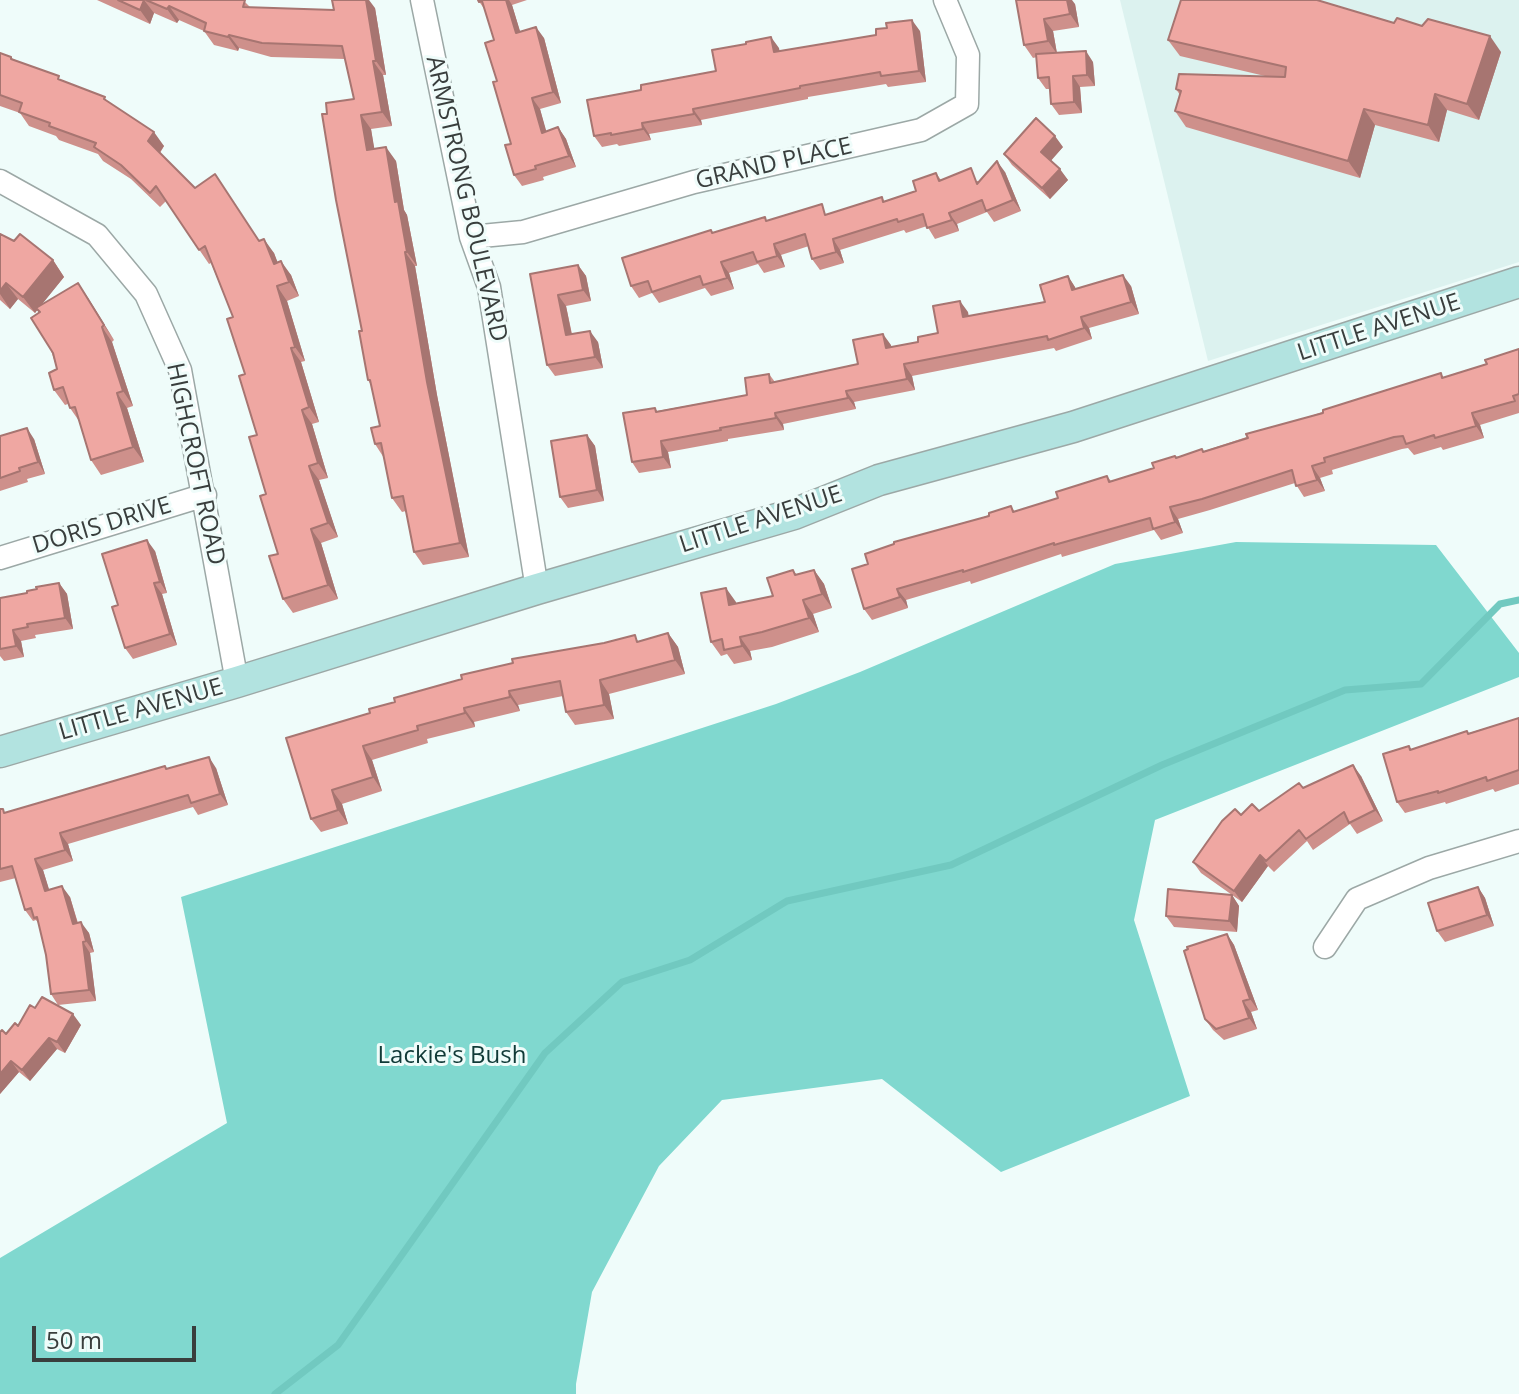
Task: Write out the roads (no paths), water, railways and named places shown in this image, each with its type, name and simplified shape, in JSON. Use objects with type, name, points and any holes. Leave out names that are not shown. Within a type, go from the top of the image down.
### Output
[{"type":"street","name":"ARMSTRONG BOULEVARD","points":[[422,0],[471,237],[489,287],[537,589]]},
{"type":"street","name":"GRAND PLACE","points":[[471,237],[523,232],[694,182],[921,130],[967,104],[968,55],[945,0]]},
{"type":"street","name":"HIGHCROFT ROAD","points":[[0,181],[97,235],[146,294],[180,370],[237,682]]},
{"type":"street","name":"LITTLE AVENUE","points":[[0,752],[794,514],[879,480],[1073,427],[1519,282]]},
{"type":"street","name":"DORIS DRIVE","points":[[0,558],[205,495]]},
{"type":"street","points":[[1325,947],[1357,899],[1429,868],[1519,841]]},
{"type":"waterway","points":[[275,1394],[338,1345],[545,1053],[622,982],[690,960],[787,901],[951,865],[1162,765],[1345,690],[1421,684],[1500,604],[1519,600]]},
{"type":"park label","name":"Lackie's Bush","points":[[452,1056]]}]
